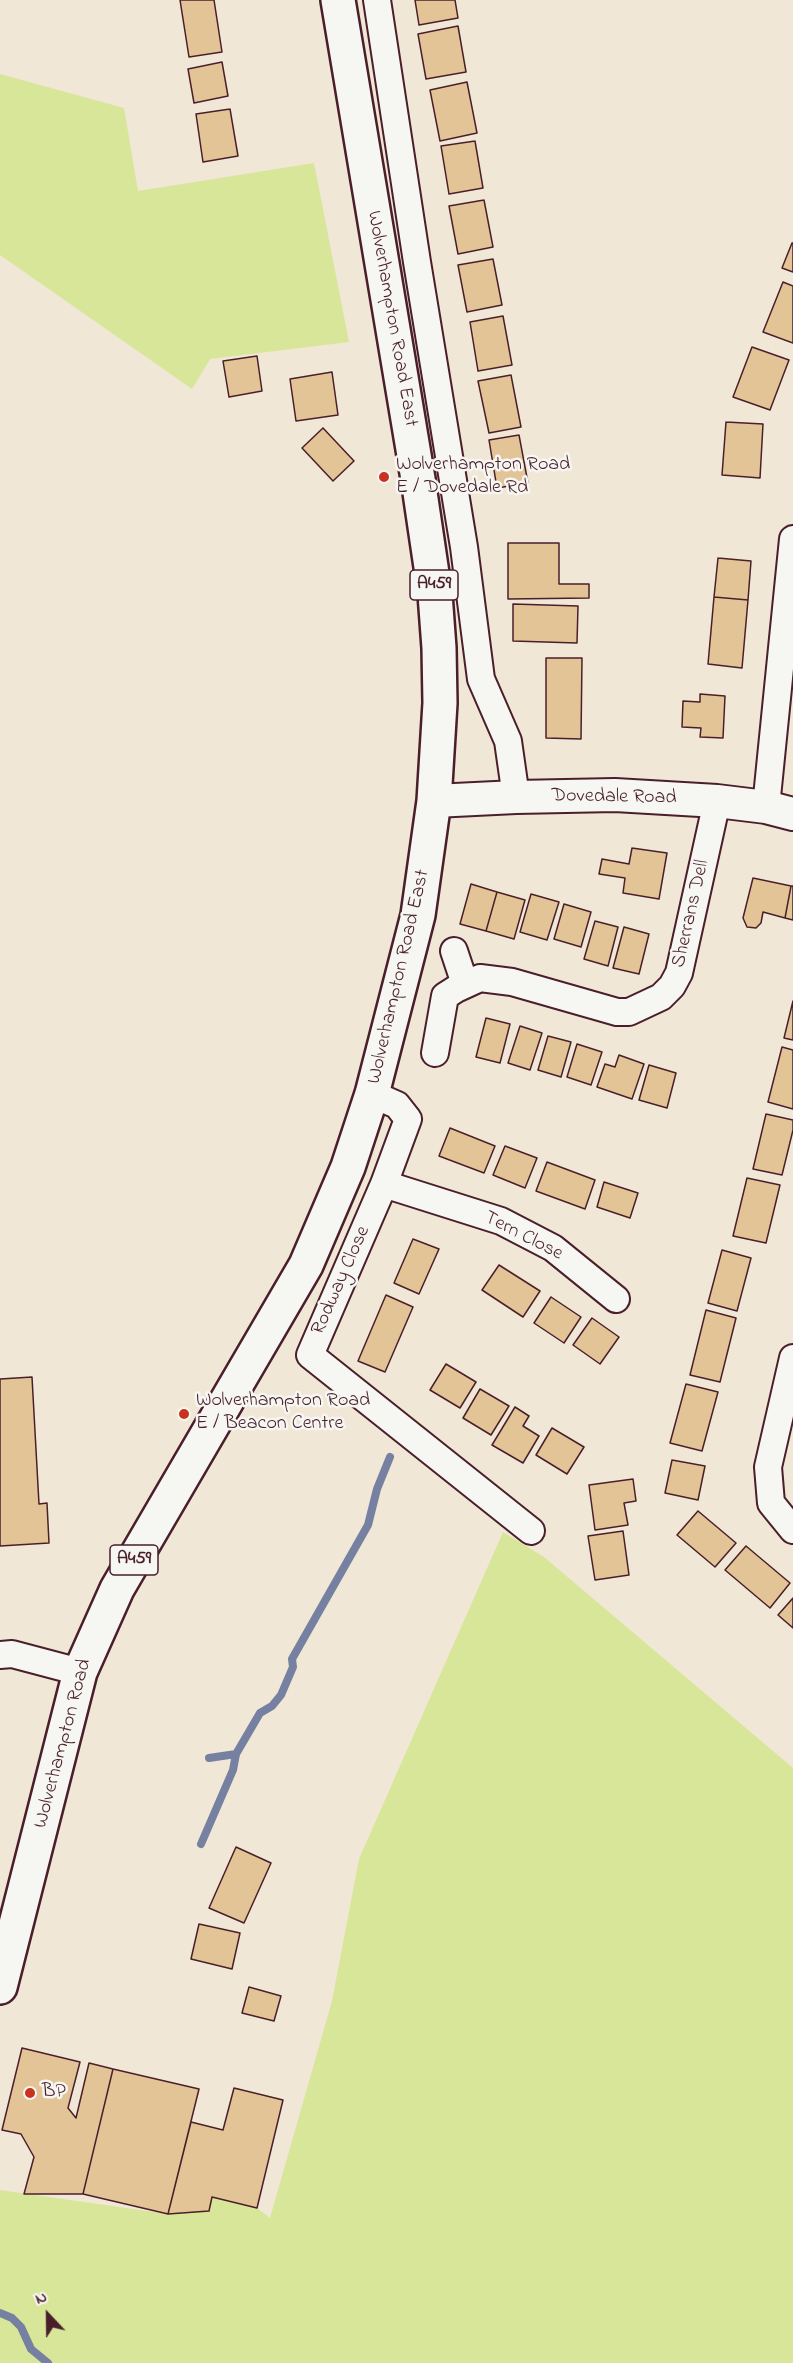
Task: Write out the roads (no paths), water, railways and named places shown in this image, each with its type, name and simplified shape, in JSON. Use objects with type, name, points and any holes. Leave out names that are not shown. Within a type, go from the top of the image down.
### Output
[{"type":"main road","name":"Wolverhampton Road East","points":[[338,0],[435,594],[440,703],[434,801],[418,915],[372,1094],[348,1167]]},
{"type":"main road","name":"Wolverhampton Road","points":[[0,1987],[80,1672],[117,1589],[306,1265],[348,1167]]},
{"type":"street","name":"Wolverhampton Road East","points":[[377,0],[418,273],[464,547],[481,679],[508,741],[516,796]]},
{"type":"street","points":[[780,810],[792,552]]},
{"type":"street","name":"Dovedale Road","points":[[434,801],[516,796],[615,795],[717,801],[780,810]]},
{"type":"street","name":"Sherrans Dell","points":[[465,984],[480,978],[512,982],[617,1012],[629,1012],[661,997],[672,986],[678,973],[717,801]]},
{"type":"street","points":[[435,1053],[445,996],[465,984],[454,951]]},
{"type":"street","name":"Rodway Close","points":[[372,1094],[397,1105],[408,1119],[384,1184],[310,1355],[531,1531]]},
{"type":"street","name":"Tern Close","points":[[384,1184],[501,1221],[553,1248],[616,1299]]},
{"type":"street","points":[[793,1359],[768,1467],[771,1503],[793,1530]]},
{"type":"street","points":[[0,1655],[12,1654],[80,1672]]},
{"type":"waterway","points":[[201,1844],[233,1770],[236,1754],[260,1713],[272,1706],[281,1695],[293,1667],[292,1659],[368,1525],[377,1489],[390,1457]]},
{"type":"waterway","points":[[209,1758],[236,1754]]},
{"type":"waterway","points":[[0,2313],[12,2318],[21,2327],[31,2349],[48,2363]]},
{"type":"place","name":"Wolverhampton Road E / Dovedale Rd","points":[[384,477]]},
{"type":"place","name":"Wolverhampton Road E / Beacon Centre","points":[[184,1414]]},
{"type":"place","name":"BP","points":[[30,2093]]}]
